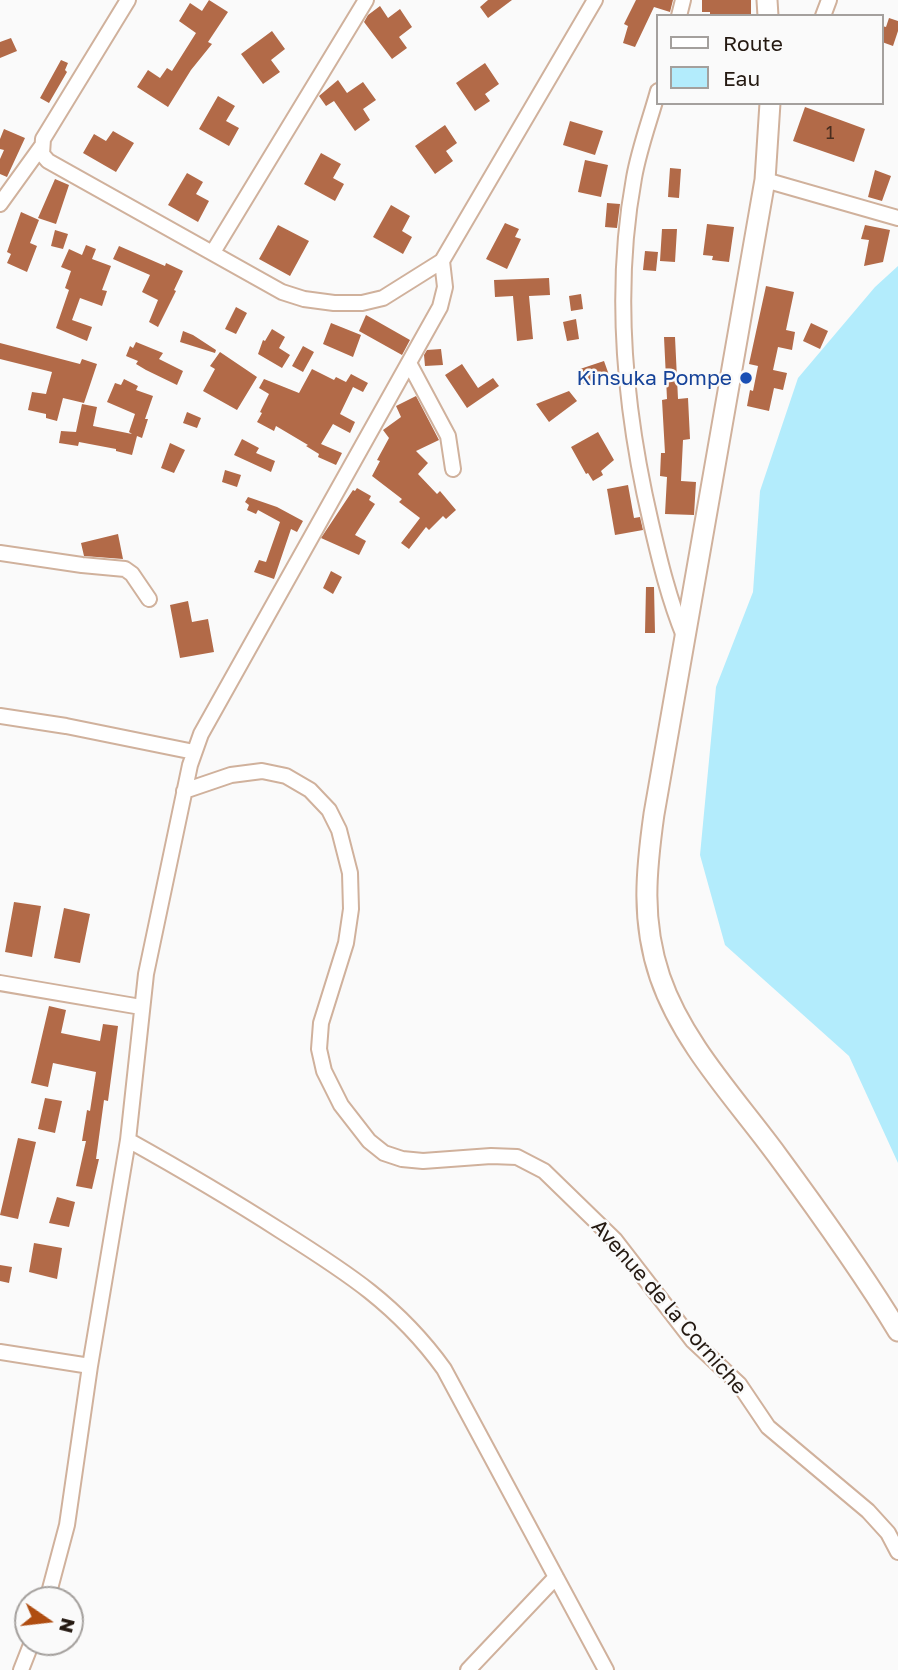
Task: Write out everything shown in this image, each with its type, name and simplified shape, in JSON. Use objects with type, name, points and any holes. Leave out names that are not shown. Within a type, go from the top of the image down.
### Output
[{"type":"main road","points":[[773,107],[765,180],[654,814],[645,897],[660,977],[685,1029],[777,1155],[898,1331]]},
{"type":"street","points":[[0,204],[41,147],[43,139],[128,0]]},
{"type":"street","points":[[213,252],[366,0]]},
{"type":"street","points":[[41,147],[48,161],[282,292],[304,299],[334,303],[362,303],[383,298],[442,261],[595,0]]},
{"type":"street","points":[[656,98],[634,176],[627,225],[625,351],[632,428],[644,494],[663,578],[684,636]]},
{"type":"street","points":[[765,180],[898,218]]},
{"type":"street","points":[[51,1586],[67,1525],[90,1366],[128,1140],[141,1007],[194,752],[201,734],[440,307],[445,287],[442,261]]},
{"type":"street","points":[[409,363],[448,436],[453,469]]},
{"type":"street","points":[[0,553],[125,569],[132,574],[149,599]]},
{"type":"street","points":[[0,716],[66,726],[194,752]]},
{"type":"street","name":"Avenue de la Corniche","points":[[184,791],[231,775],[262,771],[286,776],[310,790],[329,810],[339,830],[350,873],[351,909],[346,943],[321,1023],[319,1049],[324,1071],[341,1105],[369,1141],[384,1153],[402,1159],[423,1161],[491,1156],[517,1157],[544,1171],[615,1240],[693,1342],[739,1384],[768,1427],[868,1511],[888,1533],[898,1552]]},
{"type":"street","points":[[0,983],[141,1007]]},
{"type":"street","points":[[128,1140],[220,1193],[353,1277],[412,1329],[444,1368],[606,1670]]},
{"type":"street","points":[[0,1352],[90,1366]]},
{"type":"street","points":[[468,1670],[556,1577]]},
{"type":"water","points":[[898,266],[898,1163],[849,1056],[725,945],[700,855],[716,687],[753,592],[760,491],[798,378],[875,287]]},
{"type":"building","points":[[209,0],[228,12],[208,42],[212,44],[191,70],[168,107],[137,87],[148,70],[160,78],[167,68],[172,71],[196,33],[179,21],[190,3],[202,11]]},
{"type":"building","points":[[488,0],[512,0],[488,18],[480,7]]},
{"type":"building","points":[[636,0],[673,0],[670,12],[654,7],[635,47],[623,43],[628,26],[624,24]]},
{"type":"building","points":[[702,0],[751,0],[751,14],[702,12]]},
{"type":"building","points":[[380,6],[388,18],[400,9],[412,27],[399,37],[407,48],[392,59],[364,22],[368,15]]},
{"type":"building","points":[[889,18],[898,21],[893,46],[884,43]]},
{"type":"building","points":[[272,31],[285,49],[271,60],[280,72],[263,84],[241,54]]},
{"type":"building","points":[[11,38],[17,51],[0,58],[0,42]]},
{"type":"building","points":[[61,60],[68,63],[65,70],[67,72],[49,103],[40,98]]},
{"type":"building","points":[[485,63],[499,84],[485,94],[490,101],[475,111],[456,83]]},
{"type":"building","points":[[338,80],[347,93],[363,82],[376,100],[363,109],[370,120],[355,131],[334,101],[326,106],[319,96]]},
{"type":"building","points":[[218,96],[235,106],[226,121],[239,128],[229,146],[199,129]]},
{"type":"building","points":[[805,107],[865,129],[854,162],[793,141]]},
{"type":"building","points":[[570,121],[603,131],[595,155],[563,145]]},
{"type":"building","points":[[445,125],[457,143],[446,151],[453,161],[435,174],[415,146]]},
{"type":"building","points":[[4,129],[25,138],[7,177],[0,174],[0,159],[4,150],[0,149],[0,139]]},
{"type":"building","points":[[113,131],[134,143],[116,172],[83,153],[94,134],[106,141]]},
{"type":"building","points":[[321,153],[341,164],[333,178],[344,184],[335,201],[304,184]]},
{"type":"building","points":[[585,160],[608,165],[601,197],[578,192]]},
{"type":"building","points":[[670,168],[681,169],[679,198],[668,197]]},
{"type":"building","points":[[875,170],[891,176],[882,201],[868,197]]},
{"type":"building","points":[[187,173],[203,182],[196,194],[209,201],[198,222],[168,205]]},
{"type":"building","points":[[55,179],[69,185],[56,224],[38,218]]},
{"type":"building","points":[[607,203],[620,204],[617,228],[605,227]]},
{"type":"building","points":[[391,205],[410,216],[402,231],[412,237],[403,254],[373,237]]},
{"type":"building","points":[[21,212],[39,220],[30,243],[37,246],[27,272],[7,263],[11,254],[7,252]]},
{"type":"building","points":[[505,223],[519,229],[515,237],[521,239],[507,269],[486,259]]},
{"type":"building","points":[[707,224],[734,227],[729,262],[712,260],[713,256],[703,255]]},
{"type":"building","points":[[278,225],[309,241],[290,276],[259,259]]},
{"type":"building","points":[[865,225],[890,230],[883,262],[864,266],[869,240],[861,239]]},
{"type":"building","points":[[662,229],[677,229],[675,262],[660,261]]},
{"type":"building","points":[[55,230],[68,234],[63,249],[51,246]]},
{"type":"building","points":[[86,245],[96,249],[92,259],[111,266],[102,290],[107,291],[102,306],[80,298],[72,320],[92,327],[87,341],[56,328],[69,290],[65,288],[71,271],[61,267],[69,249],[82,255]]},
{"type":"building","points":[[119,246],[183,271],[158,327],[149,322],[158,300],[142,292],[150,275],[113,259]]},
{"type":"building","points":[[645,251],[658,252],[656,271],[643,270]]},
{"type":"building","points":[[549,278],[550,295],[529,296],[533,339],[517,341],[513,296],[495,297],[494,280]]},
{"type":"building","points":[[766,286],[794,292],[786,330],[795,332],[792,350],[778,347],[773,370],[787,373],[783,390],[774,388],[769,411],[747,406],[758,366],[749,364]]},
{"type":"building","points":[[581,294],[583,309],[571,311],[569,296]]},
{"type":"building","points":[[236,307],[247,313],[236,334],[225,329]]},
{"type":"building","points":[[366,315],[410,340],[402,355],[359,331]]},
{"type":"building","points":[[576,319],[579,339],[567,341],[563,322]]},
{"type":"building","points":[[331,323],[361,335],[353,357],[323,344]]},
{"type":"building","points":[[811,323],[828,331],[820,349],[803,341]]},
{"type":"building","points":[[272,329],[285,337],[279,348],[290,355],[282,368],[258,354],[263,340],[265,341]]},
{"type":"building","points":[[183,331],[216,350],[215,353],[180,342]]},
{"type":"building","points":[[664,337],[675,337],[678,399],[688,398],[690,439],[683,440],[681,481],[696,482],[694,515],[665,514],[667,477],[660,476],[661,453],[665,453],[662,400],[667,399]]},
{"type":"building","points":[[136,342],[163,353],[159,359],[183,371],[177,385],[146,370],[136,364],[138,361],[126,356],[130,346],[133,348]]},
{"type":"building","points":[[0,343],[80,364],[82,359],[97,364],[84,403],[63,398],[57,421],[46,418],[46,414],[28,410],[32,392],[46,394],[52,372],[0,359]]},
{"type":"building","points":[[303,346],[314,352],[303,372],[292,366]]},
{"type":"building","points":[[441,349],[443,365],[425,366],[424,355],[427,350]]},
{"type":"building","points":[[220,352],[257,377],[237,410],[203,391],[215,369],[210,366]]},
{"type":"building","points":[[604,361],[609,375],[582,384],[577,370]]},
{"type":"building","points":[[462,364],[478,388],[493,378],[499,386],[467,408],[445,375]]},
{"type":"building","points":[[312,369],[334,380],[336,377],[346,382],[351,374],[368,383],[363,392],[353,387],[340,414],[355,422],[350,433],[333,424],[321,444],[342,453],[336,465],[318,457],[319,454],[306,446],[308,445],[276,426],[274,431],[257,422],[269,394],[259,388],[264,379],[299,393]]},
{"type":"building","points":[[124,379],[138,386],[136,390],[153,396],[142,438],[137,436],[132,455],[79,442],[78,446],[59,443],[61,431],[76,432],[82,404],[97,407],[93,426],[132,434],[129,432],[135,414],[107,402],[115,383],[121,385]]},
{"type":"building","points":[[569,391],[577,401],[549,422],[536,404]]},
{"type":"building","points":[[416,396],[439,440],[416,451],[428,463],[418,474],[437,494],[440,491],[456,510],[446,519],[443,516],[429,530],[426,527],[409,549],[401,543],[420,518],[399,502],[402,499],[372,476],[389,438],[383,430],[401,417],[396,406]]},
{"type":"building","points":[[187,412],[201,418],[197,428],[183,423]]},
{"type":"building","points":[[598,432],[614,460],[601,471],[603,475],[593,481],[571,447]]},
{"type":"building","points":[[242,439],[259,448],[256,453],[275,461],[271,472],[234,455]]},
{"type":"building","points":[[170,443],[185,450],[174,473],[161,468]]},
{"type":"building","points":[[225,470],[241,475],[237,487],[222,482]]},
{"type":"building","points":[[628,485],[634,518],[640,517],[643,530],[615,535],[607,489]]},
{"type":"building","points":[[357,488],[371,496],[369,500],[375,504],[355,535],[366,541],[359,555],[321,538]]},
{"type":"building","points":[[248,497],[277,507],[303,521],[297,532],[291,529],[274,579],[254,572],[259,560],[266,562],[280,522],[258,510],[256,514],[247,510],[249,505],[245,502]]},
{"type":"building","points":[[118,534],[123,559],[84,556],[81,543]]},
{"type":"building","points":[[331,571],[342,577],[333,594],[323,588]]},
{"type":"building","points":[[646,587],[654,587],[655,633],[645,633]]},
{"type":"building","points":[[188,601],[192,622],[208,619],[214,652],[180,658],[170,605]]},
{"type":"building","points":[[14,902],[41,906],[32,957],[5,952]]},
{"type":"building","points":[[64,908],[90,914],[80,963],[54,958]]},
{"type":"building","points":[[49,1006],[66,1010],[61,1033],[100,1041],[103,1024],[118,1026],[108,1101],[104,1100],[96,1159],[99,1159],[92,1189],[76,1186],[86,1141],[82,1141],[87,1110],[90,1111],[96,1072],[53,1063],[48,1087],[31,1083]]},
{"type":"building","points":[[45,1098],[62,1101],[55,1133],[38,1129]]},
{"type":"building","points":[[18,1138],[36,1142],[18,1219],[0,1215]]},
{"type":"building","points":[[57,1197],[75,1202],[69,1227],[49,1223]]},
{"type":"building","points":[[34,1243],[62,1248],[57,1279],[29,1272]]},
{"type":"building","points":[[0,1265],[12,1267],[9,1283],[0,1281]]},
{"type":"place","name":"Kinsuka Pompe","points":[[746,378]]}]
